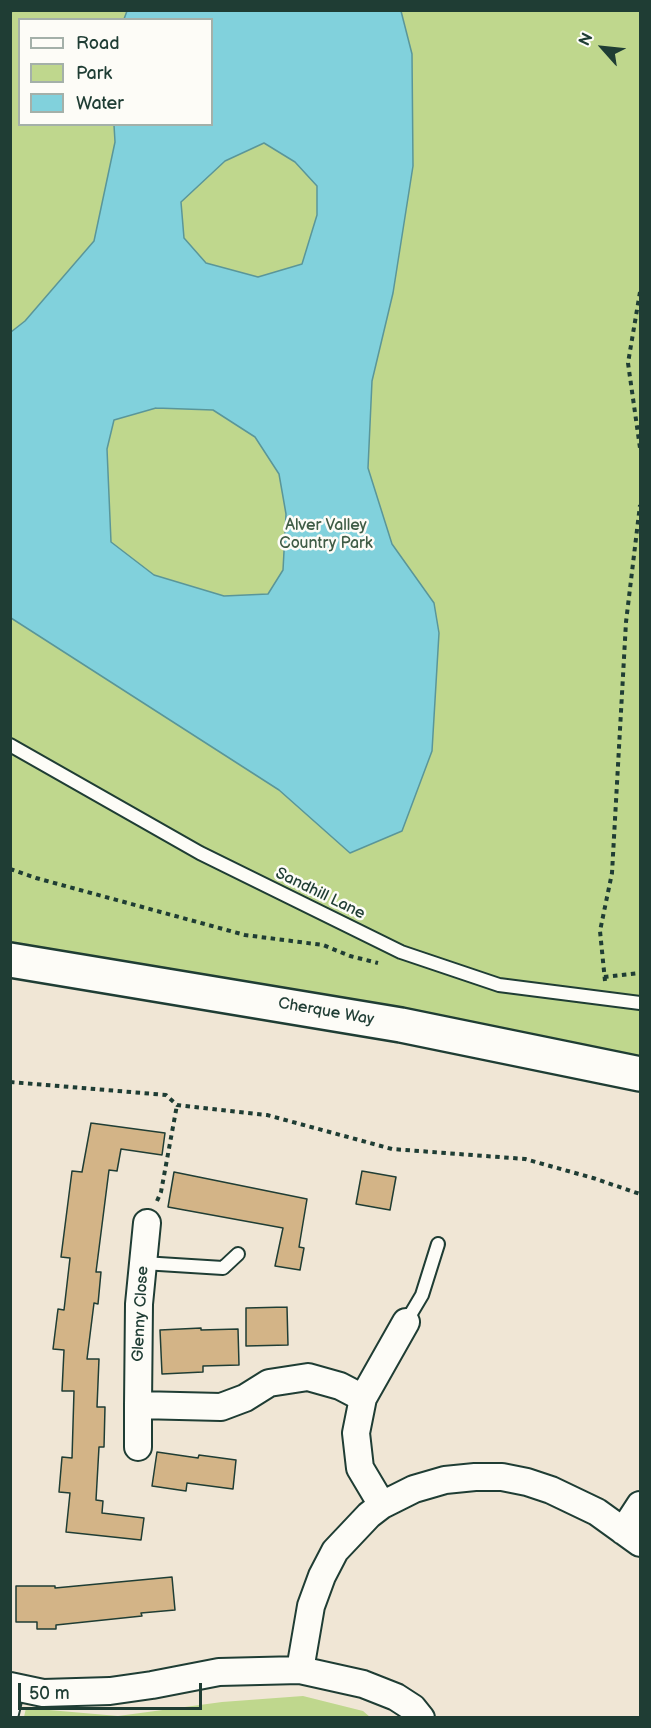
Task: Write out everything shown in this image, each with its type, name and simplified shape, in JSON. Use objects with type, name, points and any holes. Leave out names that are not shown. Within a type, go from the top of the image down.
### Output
[{"type":"street","name":"Cherque Way","points":[[10,960],[401,1024],[640,1074]]},
{"type":"street","name":"Glenny Close","points":[[138,1447],[139,1305],[147,1223]]},
{"type":"street","points":[[382,1505],[360,1468],[356,1433],[363,1398],[406,1322]]},
{"type":"street","points":[[138,1405],[221,1407],[245,1398],[269,1383],[308,1377],[340,1386],[363,1398]]},
{"type":"street","points":[[300,1670],[311,1606],[322,1576],[335,1551],[369,1515],[382,1505],[414,1489],[445,1480],[502,1477],[551,1490],[597,1512],[632,1537],[640,1505]]},
{"type":"street","points":[[14,1687],[43,1694],[110,1691],[219,1672],[300,1670],[363,1684],[396,1697],[413,1708],[421,1718]]},
{"type":"lane","name":"Sandhill Lane","points":[[10,745],[200,853],[401,952],[499,985],[640,1003]]},
{"type":"lane","points":[[406,1322],[422,1295],[438,1244]]},
{"type":"lane","points":[[143,1263],[223,1268],[238,1254]]},
{"type":"lane","points":[[11,1718],[14,1687]]},
{"type":"path","points":[[640,292],[628,363],[640,448]]},
{"type":"path","points":[[606,998],[600,931],[612,873],[626,622],[640,505]]},
{"type":"path","points":[[10,869],[244,935],[323,945],[350,956],[383,964]]},
{"type":"path","points":[[604,977],[640,973]]},
{"type":"path","points":[[10,1082],[166,1095],[177,1105],[267,1115],[392,1149],[525,1159],[640,1194]]},
{"type":"path","points":[[147,1223],[161,1192],[177,1105]]},
{"type":"green space","name":"Alver Valley Country Park","points":[[11,11],[640,11],[640,1075],[11,947]]},
{"type":"green space","points":[[303,1696],[363,1711],[370,1717],[24,1717],[26,1708],[118,1716],[222,1702]]},
{"type":"water","points":[[127,11],[401,11],[412,54],[413,166],[393,293],[372,381],[368,468],[392,544],[434,603],[439,633],[432,751],[402,831],[350,853],[279,790],[11,618],[11,332],[25,321],[94,241],[115,142],[114,126],[213,126],[213,18],[124,18]],"holes":[[[264,143],[295,162],[317,186],[317,215],[302,264],[258,277],[206,263],[184,238],[181,202],[225,161]],[[156,408],[213,410],[255,437],[279,474],[286,514],[283,570],[268,594],[224,596],[154,575],[111,542],[107,449],[114,420]]]},
{"type":"building","points":[[91,1123],[165,1133],[162,1155],[121,1149],[117,1171],[109,1170],[96,1272],[101,1272],[98,1304],[94,1303],[87,1359],[99,1359],[97,1407],[105,1407],[104,1447],[99,1447],[96,1500],[103,1501],[102,1513],[144,1518],[141,1540],[66,1532],[70,1493],[59,1492],[62,1457],[72,1458],[74,1391],[62,1391],[64,1350],[53,1349],[58,1309],[64,1310],[70,1258],[61,1257],[72,1171],[82,1172]]},
{"type":"building","points":[[362,1171],[396,1177],[390,1210],[356,1204]]},
{"type":"building","points":[[174,1172],[307,1199],[299,1247],[304,1248],[300,1270],[275,1266],[283,1228],[168,1207]]},
{"type":"building","points":[[287,1307],[288,1345],[246,1346],[246,1308]]},
{"type":"building","points":[[201,1328],[201,1330],[238,1329],[239,1365],[203,1366],[203,1372],[162,1374],[160,1330]]},
{"type":"building","points":[[157,1452],[198,1458],[199,1455],[236,1460],[233,1489],[187,1483],[186,1491],[152,1486]]},
{"type":"building","points":[[172,1577],[175,1610],[141,1613],[142,1616],[56,1625],[56,1629],[37,1629],[37,1622],[16,1622],[16,1586],[55,1586],[55,1588]]}]
